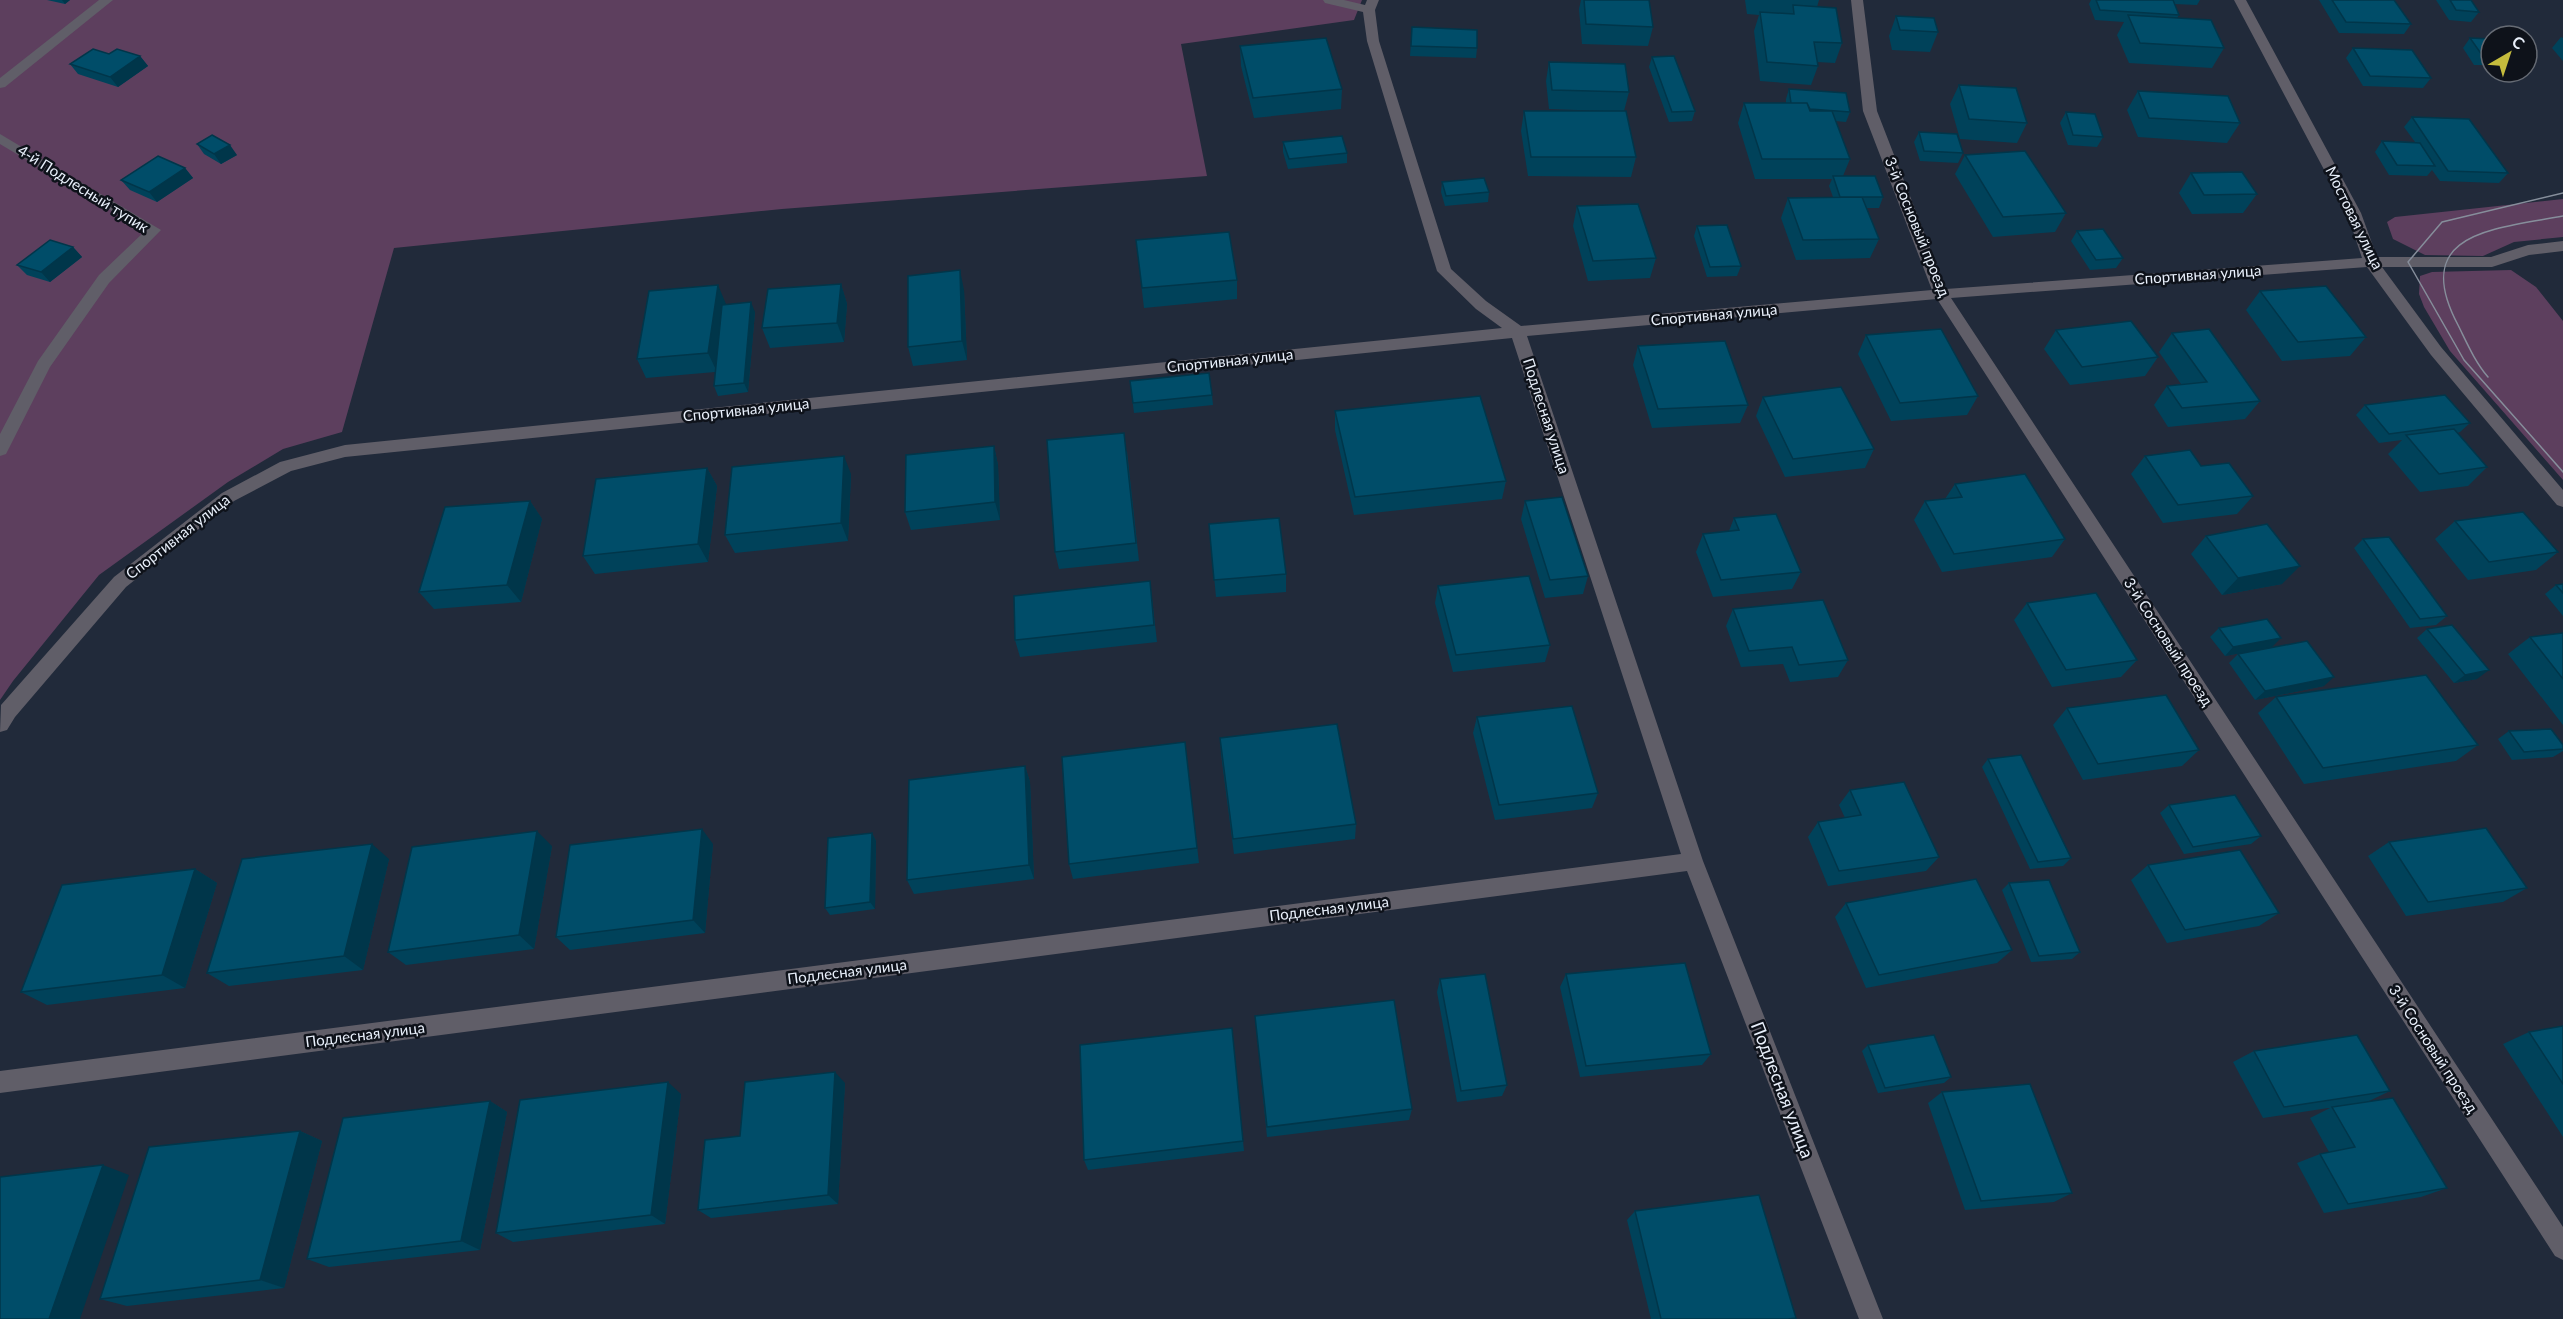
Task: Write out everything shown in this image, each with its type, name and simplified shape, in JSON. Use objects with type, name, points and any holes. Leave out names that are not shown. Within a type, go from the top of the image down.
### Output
[{"type":"street","points":[[0,84],[107,0]]},
{"type":"street","points":[[1329,0],[1371,5],[1373,41],[1444,271],[1481,305],[1518,332]]},
{"type":"street","name":"3-й Сосновый проезд","points":[[1857,0],[1870,111],[1941,294],[2563,1248]]},
{"type":"street","name":"Мостовая улица","points":[[2240,0],[2354,213],[2371,262],[2436,351],[2563,501]]},
{"type":"street","name":"4-й Подлесный тупик","points":[[0,138],[153,230],[104,279],[43,365],[0,450]]},
{"type":"street","name":"Спортивная улица","points":[[3,715],[120,582],[228,496],[286,466],[345,451],[1518,332],[1941,294],[2371,262],[2492,262],[2528,250],[2563,246]]},
{"type":"street","name":"Подлесная улица","points":[[1518,332],[1693,861],[1871,1319]]},
{"type":"street","name":"Подлесная улица","points":[[0,1082],[1693,861]]},
{"type":"shaded area","points":[[0,0],[1362,0],[1354,20],[1181,44],[1207,176],[782,209],[394,248],[342,432],[283,449],[228,482],[99,575],[0,700]]},
{"type":"shaded area","points":[[2563,199],[2563,237],[2514,242],[2483,256],[2425,255],[2393,239],[2387,222],[2395,217]]},
{"type":"shaded area","points":[[2511,270],[2536,287],[2563,321],[2563,480],[2450,351],[2424,307],[2419,294],[2420,276],[2432,272]]},
{"type":"building","points":[[1584,0],[1649,0],[1653,27],[1586,24]]},
{"type":"building","points":[[2096,0],[2173,0],[2179,15],[2100,10]]},
{"type":"building","points":[[2332,0],[2394,0],[2411,24],[2346,22]]},
{"type":"building","points":[[2450,0],[2471,0],[2479,12],[2456,10]]},
{"type":"building","points":[[1793,5],[1836,8],[1842,43],[1814,42],[1818,66],[1767,62],[1760,12],[1794,14]]},
{"type":"building","points":[[2128,15],[2211,20],[2224,48],[2140,43]]},
{"type":"building","points":[[1896,16],[1934,18],[1938,32],[1900,30]]},
{"type":"building","points":[[1412,27],[1477,30],[1477,48],[1411,46]]},
{"type":"building","points":[[1326,38],[1342,89],[1253,98],[1240,46]]},
{"type":"building","points":[[2470,38],[2479,38],[2479,51]]},
{"type":"building","points":[[2353,48],[2412,50],[2431,78],[2370,76]]},
{"type":"building","points":[[93,49],[109,54],[117,49],[140,56],[110,77],[70,64]]},
{"type":"building","points":[[1674,56],[1695,111],[1672,112],[1652,57]]},
{"type":"building","points":[[1549,62],[1625,64],[1629,92],[1552,90]]},
{"type":"building","points":[[1959,85],[2016,88],[2027,123],[1969,119]]},
{"type":"building","points":[[1789,89],[1846,93],[1850,112],[1810,109],[1807,103],[1791,103]]},
{"type":"building","points":[[2138,91],[2228,96],[2240,123],[2149,118]]},
{"type":"building","points":[[1744,103],[1807,103],[1810,111],[1832,111],[1850,159],[1762,159]]},
{"type":"building","points":[[1524,111],[1626,111],[1636,157],[1531,157]]},
{"type":"building","points":[[2066,112],[2095,114],[2103,137],[2073,135]]},
{"type":"building","points":[[2412,117],[2469,119],[2508,173],[2448,171]]},
{"type":"building","points":[[1919,132],[1957,134],[1963,153],[1924,151]]},
{"type":"building","points":[[212,135],[230,145],[214,154],[197,144]]},
{"type":"building","points":[[1342,136],[1347,153],[1289,159],[1283,142]]},
{"type":"building","points":[[2382,141],[2420,143],[2435,166],[2397,165]]},
{"type":"building","points":[[2025,151],[2066,213],[2003,217],[1965,155]]},
{"type":"building","points":[[158,156],[185,168],[149,192],[121,180]]},
{"type":"building","points":[[2242,172],[2257,194],[2204,195],[2191,173]]},
{"type":"building","points":[[1833,176],[1875,176],[1883,197],[1840,197]]},
{"type":"building","points":[[1484,178],[1489,192],[1446,196],[1442,182]]},
{"type":"building","points":[[1862,197],[1879,239],[1803,240],[1788,198]]},
{"type":"building","points":[[1638,204],[1656,258],[1593,261],[1577,206]]},
{"type":"building","points":[[1727,225],[1741,266],[1710,267],[1697,226]]},
{"type":"building","points":[[2103,229],[2123,258],[2096,260],[2077,231]]},
{"type":"building","points":[[1229,232],[1237,280],[1142,288],[1136,240]]},
{"type":"building","points":[[50,240],[73,247],[41,272],[17,265]]},
{"type":"building","points":[[960,270],[962,341],[908,347],[908,276]]},
{"type":"building","points":[[841,284],[837,323],[762,328],[768,289]]},
{"type":"building","points":[[718,285],[708,353],[637,359],[649,291]]},
{"type":"building","points":[[2326,286],[2366,337],[2298,342],[2260,291]]},
{"type":"building","points":[[751,302],[744,383],[714,386],[722,305]]},
{"type":"building","points":[[2131,321],[2158,357],[2082,367],[2056,330]]},
{"type":"building","points":[[1941,329],[1978,396],[1900,403],[1866,335]]},
{"type":"building","points":[[2209,329],[2260,401],[2182,408],[2167,386],[2207,382],[2172,333]]},
{"type":"building","points":[[1725,341],[1748,405],[1658,409],[1638,346]]},
{"type":"building","points":[[1209,373],[1212,395],[1133,403],[1130,381]]},
{"type":"building","points":[[1841,387],[1874,449],[1793,459],[1763,397]]},
{"type":"building","points":[[2445,395],[2470,423],[2389,434],[2365,405]]},
{"type":"building","points":[[1480,396],[1506,481],[1355,497],[1335,411]]},
{"type":"building","points":[[2454,429],[2487,467],[2439,474],[2406,435]]},
{"type":"building","points":[[1124,433],[1136,543],[1055,552],[1047,440]]},
{"type":"building","points":[[994,446],[995,502],[905,512],[906,455]]},
{"type":"building","points":[[2190,450],[2201,466],[2229,463],[2253,496],[2178,505],[2145,456]]},
{"type":"building","points":[[844,456],[841,523],[725,535],[732,467]]},
{"type":"building","points":[[707,468],[698,544],[583,556],[596,479]]},
{"type":"building","points":[[2025,474],[2065,539],[1954,554],[1925,501],[1962,497],[1955,484]]},
{"type":"building","points":[[1562,497],[1588,576],[1550,580],[1525,501]]},
{"type":"building","points":[[530,501],[507,585],[419,592],[445,507]]},
{"type":"building","points":[[2523,512],[2558,552],[2489,562],[2455,521]]},
{"type":"building","points":[[1776,514],[1801,572],[1721,580],[1703,534],[1739,530],[1734,518]]},
{"type":"building","points":[[1279,518],[1286,574],[1214,580],[1209,524]]},
{"type":"building","points":[[2267,524],[2300,566],[2238,578],[2206,536]]},
{"type":"building","points":[[2389,537],[2447,616],[2420,619],[2363,539]]},
{"type":"building","points":[[1529,576],[1550,645],[1456,655],[1438,586]]},
{"type":"building","points":[[1150,581],[1154,625],[1015,640],[1014,596]]},
{"type":"building","points":[[2563,584],[2563,593],[2556,585]]},
{"type":"building","points":[[2096,593],[2137,660],[2066,670],[2027,603]]},
{"type":"building","points":[[1823,600],[1848,660],[1799,665],[1792,647],[1749,651],[1733,609]]},
{"type":"building","points":[[2267,619],[2281,638],[2233,647],[2219,628]]},
{"type":"building","points":[[2452,625],[2489,670],[2465,675],[2427,629]]},
{"type":"building","points":[[2563,633],[2563,679],[2530,637]]},
{"type":"building","points":[[2307,641],[2334,677],[2265,691],[2238,654]]},
{"type":"building","points":[[2426,675],[2478,745],[2323,768],[2276,697]]},
{"type":"building","points":[[2166,695],[2199,750],[2098,764],[2067,708]]},
{"type":"building","points":[[1572,706],[1598,793],[1499,805],[1477,717]]},
{"type":"building","points":[[1337,724],[1356,824],[1233,839],[1220,738]]},
{"type":"building","points":[[2551,729],[2563,745],[2563,749],[2524,752],[2509,731]]},
{"type":"building","points":[[1185,742],[1197,848],[1069,864],[1062,757]]},
{"type":"building","points":[[2021,755],[2071,858],[2038,862],[1988,759]]},
{"type":"building","points":[[1025,766],[1029,865],[907,880],[909,780]]},
{"type":"building","points":[[1904,782],[1939,857],[1839,871],[1818,822],[1861,815],[1850,790]]},
{"type":"building","points":[[2235,795],[2261,836],[2193,847],[2169,805]]},
{"type":"building","points":[[2486,828],[2527,888],[2428,902],[2389,842]]},
{"type":"building","points":[[702,829],[693,920],[556,937],[570,845]]},
{"type":"building","points":[[537,831],[519,935],[388,952],[412,847]]},
{"type":"building","points":[[872,833],[870,902],[825,908],[828,838]]},
{"type":"building","points":[[372,844],[344,956],[207,973],[242,859]]},
{"type":"building","points":[[2240,850],[2279,913],[2185,930],[2148,865]]},
{"type":"building","points":[[195,869],[162,975],[21,992],[62,885]]},
{"type":"building","points":[[1976,879],[2012,950],[1879,975],[1846,903]]},
{"type":"building","points":[[2049,880],[2080,952],[2039,956],[2009,883]]},
{"type":"building","points":[[1685,963],[1711,1054],[1586,1066],[1566,974]]},
{"type":"building","points":[[1485,974],[1507,1085],[1461,1091],[1440,979]]},
{"type":"building","points":[[1394,1000],[1412,1109],[1267,1127],[1255,1016]]},
{"type":"building","points":[[2563,1026],[2563,1084],[2529,1032]]},
{"type":"building","points":[[1232,1028],[1243,1141],[1084,1160],[1080,1045]]},
{"type":"building","points":[[1934,1035],[1951,1077],[1885,1088],[1868,1045]]},
{"type":"building","points":[[2357,1035],[2390,1091],[2284,1107],[2254,1051]]},
{"type":"building","points":[[835,1072],[828,1195],[698,1210],[705,1140],[740,1136],[745,1082]]},
{"type":"building","points":[[668,1082],[651,1215],[496,1233],[520,1100]]},
{"type":"building","points":[[2030,1084],[2072,1193],[1981,1201],[1942,1092]]},
{"type":"building","points":[[2393,1098],[2447,1188],[2348,1204],[2320,1154],[2355,1147],[2332,1107]]},
{"type":"building","points":[[490,1101],[461,1241],[307,1259],[343,1118]]},
{"type":"building","points":[[300,1131],[260,1280],[100,1299],[149,1147]]},
{"type":"building","points":[[103,1165],[49,1319],[0,1319],[0,1177]]},
{"type":"building","points":[[1759,1195],[1796,1318],[1661,1319],[1635,1211]]},
{"type":"tram line","points":[[2563,193],[2442,222],[2408,262],[2464,360],[2563,472]]},
{"type":"tram line","points":[[2488,377],[2468,345],[2446,294],[2444,271],[2451,253],[2466,240],[2487,232],[2511,225],[2563,216]]}]
